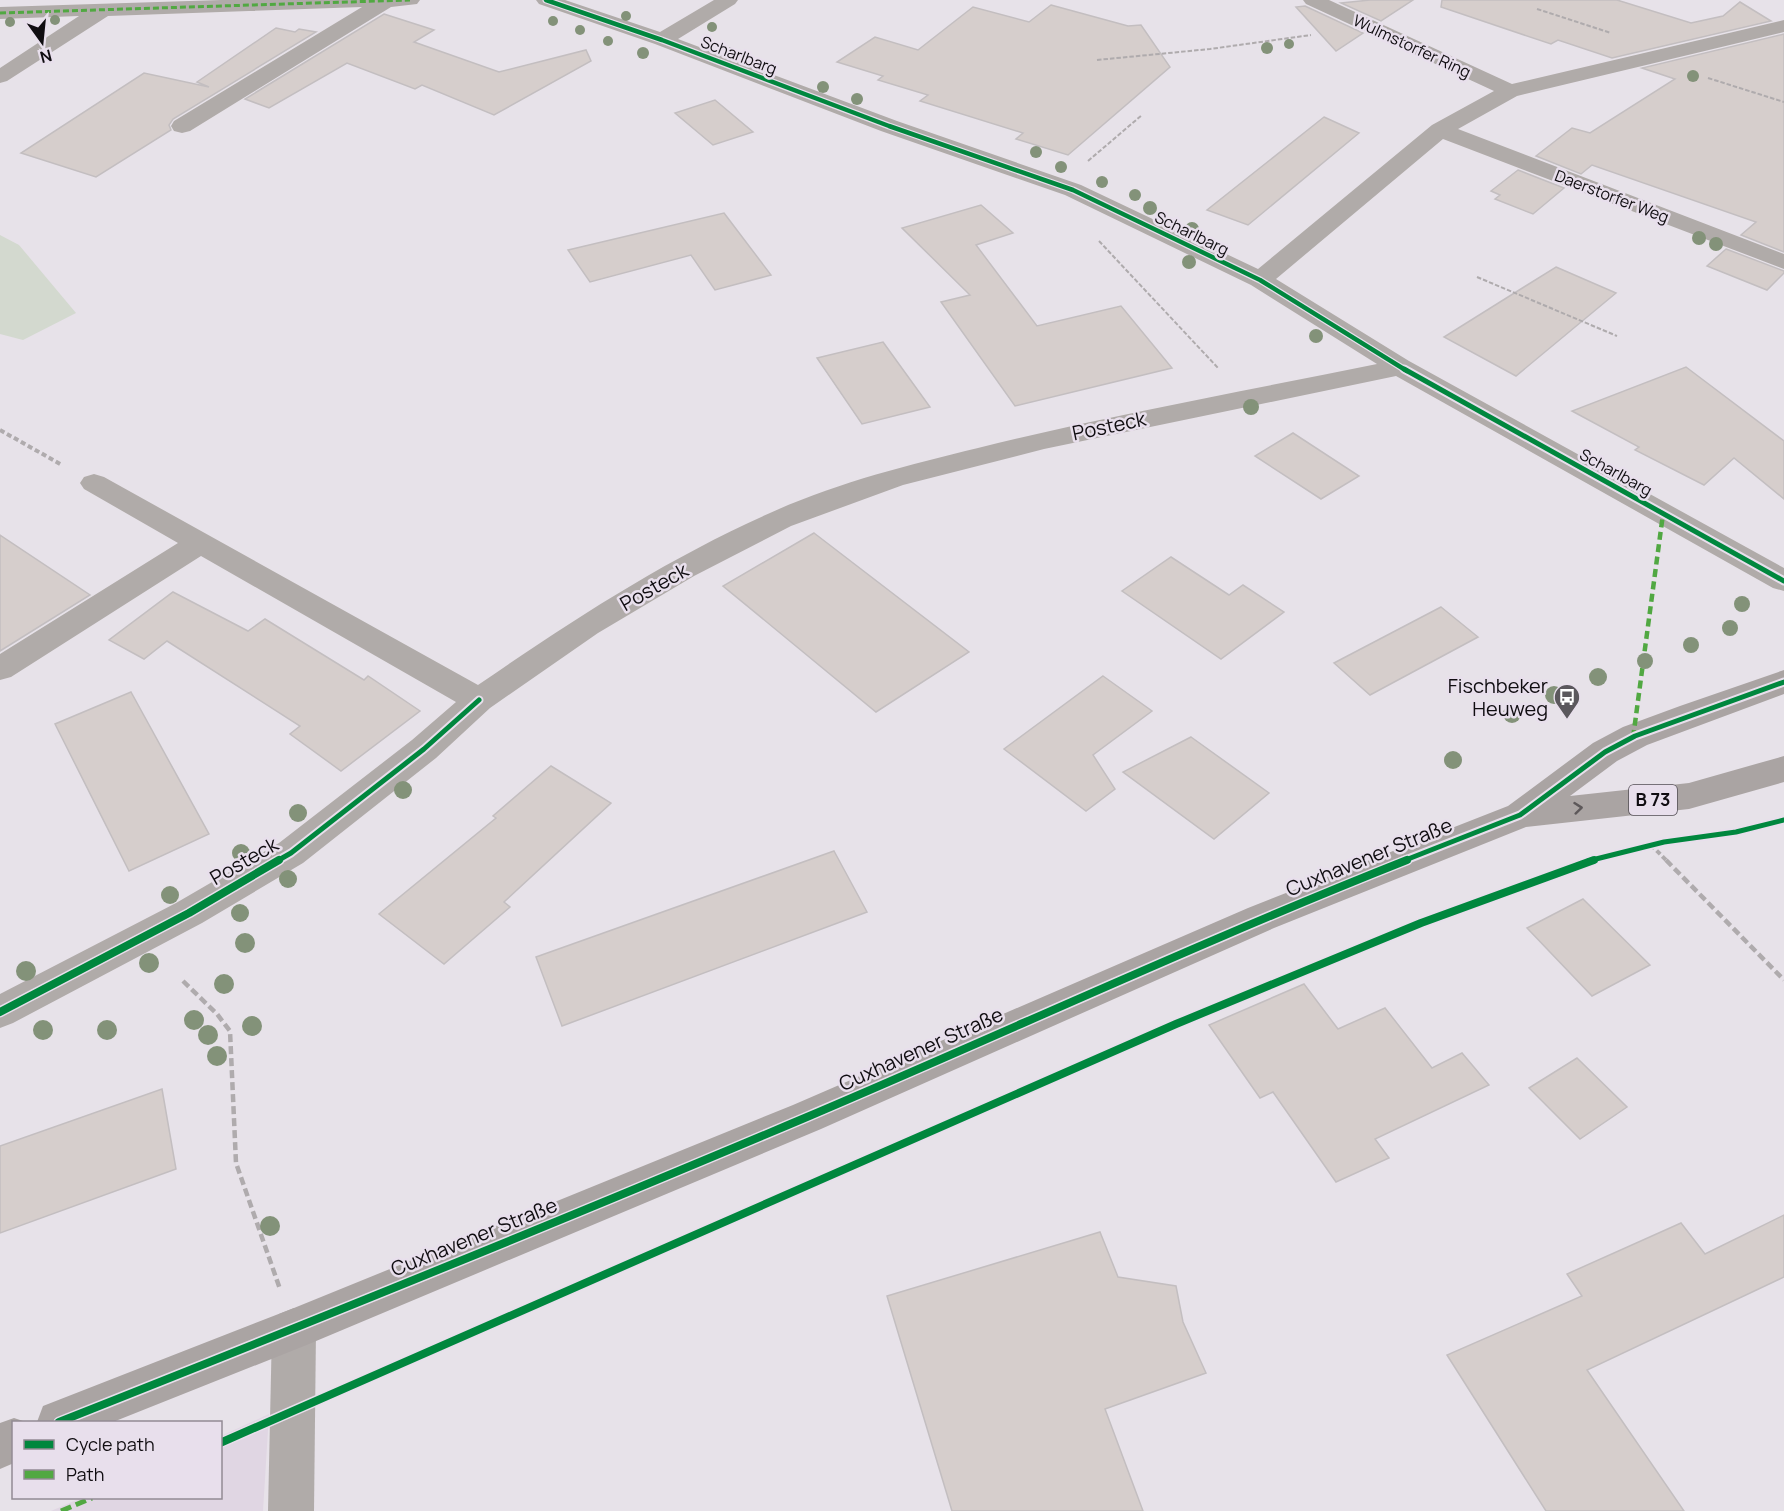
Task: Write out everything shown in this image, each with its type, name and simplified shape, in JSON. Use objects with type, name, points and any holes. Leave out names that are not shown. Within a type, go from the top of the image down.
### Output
[{"type":"main road","name":"Cuxhavener Straße","points":[[61,1421],[294,1329],[807,1117],[1261,918],[1520,814],[1605,752],[1635,736],[1784,682]]},
{"type":"main road","name":"Cuxhavener Straße","points":[[1520,814],[1689,796],[1784,769]]},
{"type":"street","points":[[0,13],[410,0]]},
{"type":"street","name":"Scharlbarg","points":[[546,0],[662,40],[889,126],[1060,185],[1260,280],[1400,367],[1784,581]]},
{"type":"street","points":[[662,40],[728,0]]},
{"type":"street","name":"Wulmstorfer Ring","points":[[1313,0],[1510,91]]},
{"type":"street","points":[[182,126],[387,1]]},
{"type":"street","points":[[0,77],[103,10]]},
{"type":"street","points":[[1260,280],[1440,130],[1510,91],[1784,26]]},
{"type":"street","name":"Daerstorfer Weg","points":[[1440,130],[1784,262]]},
{"type":"street","name":"Posteck","points":[[0,1012],[189,913],[291,853],[424,749],[479,700],[587,625],[683,569],[780,519],[894,478],[1044,440],[1400,367]]},
{"type":"street","points":[[94,483],[479,700]]},
{"type":"street","points":[[0,669],[200,543]]},
{"type":"street","points":[[291,1511],[294,1329]]},
{"type":"path","points":[[1536,9],[1672,53]]},
{"type":"path","points":[[1097,60],[1263,42],[1363,24]]},
{"type":"path","points":[[1648,58],[1784,102]]},
{"type":"path","points":[[1060,185],[1142,115]]},
{"type":"path","points":[[1095,237],[1246,398]]},
{"type":"path","points":[[1477,277],[1617,336]]},
{"type":"path","points":[[0,430],[94,483]]},
{"type":"path","points":[[1651,845],[1784,980]]},
{"type":"path","points":[[183,981],[230,1030],[236,1163],[294,1329]]},
{"type":"shaded area","points":[[0,235],[19,245],[76,313],[23,340],[0,334]]},
{"type":"shaded area","points":[[269,1414],[263,1511],[51,1511],[79,1499],[222,1499],[222,1436]]},
{"type":"building","points":[[1413,0],[1381,21],[1341,3]]},
{"type":"building","points":[[1442,0],[1617,0],[1691,23],[1723,16],[1740,2],[1771,21],[1612,58],[1558,40],[1551,44],[1441,7]]},
{"type":"building","points":[[1051,5],[1128,26],[1141,25],[1170,67],[1068,155],[1016,139],[1023,133],[920,101],[928,95],[878,80],[883,76],[837,62],[875,37],[918,50],[973,7],[1029,22]]},
{"type":"building","points":[[1305,6],[1363,33],[1336,51],[1296,7]]},
{"type":"building","points":[[384,14],[434,30],[414,42],[499,72],[586,50],[591,61],[494,115],[422,85],[415,89],[347,63],[269,108],[245,99]]},
{"type":"building","points":[[276,28],[295,32],[299,29],[316,32],[173,119],[169,125],[171,130],[96,177],[21,153],[144,73],[209,87],[197,82]]},
{"type":"building","points":[[1784,34],[1784,252],[1741,235],[1756,222],[1592,165],[1581,174],[1536,156],[1572,128],[1590,133],[1675,79],[1642,68]]},
{"type":"building","points":[[715,100],[753,132],[713,145],[675,113]]},
{"type":"building","points":[[1324,117],[1359,133],[1248,225],[1207,210]]},
{"type":"building","points":[[1518,170],[1564,188],[1533,214],[1495,199],[1500,195],[1491,191]]},
{"type":"building","points":[[981,205],[1013,233],[976,245],[1037,326],[1121,306],[1172,368],[1015,406],[941,302],[970,295],[902,228]]},
{"type":"building","points":[[724,213],[771,275],[715,290],[691,255],[590,282],[568,250]]},
{"type":"building","points":[[1726,249],[1784,271],[1784,273],[1767,290],[1707,266]]},
{"type":"building","points":[[1556,267],[1616,293],[1516,376],[1444,337]]},
{"type":"building","points":[[883,342],[930,407],[862,424],[817,358]]},
{"type":"building","points":[[1686,367],[1784,441],[1784,499],[1734,458],[1704,485],[1635,450],[1639,447],[1572,411]]},
{"type":"building","points":[[1293,433],[1359,476],[1321,499],[1255,456]]},
{"type":"building","points":[[814,533],[969,652],[876,712],[723,586]]},
{"type":"building","points":[[0,535],[90,595],[0,651]]},
{"type":"building","points":[[1171,557],[1229,595],[1243,585],[1284,612],[1221,659],[1122,591]]},
{"type":"building","points":[[173,592],[248,631],[265,619],[364,680],[368,676],[420,711],[341,771],[290,734],[300,726],[167,641],[144,659],[109,640]]},
{"type":"building","points":[[1441,607],[1478,637],[1370,695],[1334,663]]},
{"type":"building","points":[[1103,676],[1152,711],[1093,755],[1115,789],[1086,811],[1004,749]]},
{"type":"building","points":[[131,692],[209,834],[129,871],[55,724]]},
{"type":"building","points":[[1191,737],[1269,793],[1214,839],[1123,772]]},
{"type":"building","points":[[551,766],[611,803],[504,902],[510,907],[444,964],[379,914],[496,818],[493,816]]},
{"type":"building","points":[[834,851],[867,912],[562,1026],[536,957]]},
{"type":"building","points":[[1583,899],[1650,965],[1592,996],[1527,928]]},
{"type":"building","points":[[1304,984],[1338,1029],[1385,1008],[1432,1068],[1462,1053],[1489,1085],[1375,1139],[1389,1158],[1336,1182],[1273,1092],[1260,1098],[1209,1025]]},
{"type":"building","points":[[1577,1058],[1627,1107],[1580,1139],[1529,1088]]},
{"type":"building","points":[[162,1089],[176,1169],[0,1233],[0,1146]]},
{"type":"building","points":[[1784,1215],[1784,1277],[1587,1370],[1684,1511],[1546,1511],[1447,1355],[1582,1296],[1567,1274],[1681,1223],[1705,1254]]},
{"type":"building","points":[[1100,1232],[1118,1277],[1176,1286],[1183,1322],[1206,1373],[1105,1409],[1143,1511],[952,1511],[887,1296]]},
{"type":"marked path","points":[[0,13],[410,0]]},
{"type":"marked path","points":[[1633,738],[1663,514]]},
{"type":"marked path","points":[[61,1511],[90,1499]]},
{"type":"cycle path","points":[[546,0],[662,40],[889,126],[1073,190],[1260,280],[1400,367],[1784,581]]},
{"type":"cycle path","points":[[62,1421],[294,1329],[807,1117],[1261,918],[1520,815],[1605,752],[1635,736],[1784,682]]},
{"type":"cycle path","points":[[0,1012],[189,913],[291,853],[424,749],[479,700]]},
{"type":"cycle path","points":[[222,1442],[1176,1024],[1421,923],[1586,862],[1664,842],[1736,832],[1784,820]]},
{"type":"place","name":"Fischbeker Heuweg","points":[[1567,720]]}]
